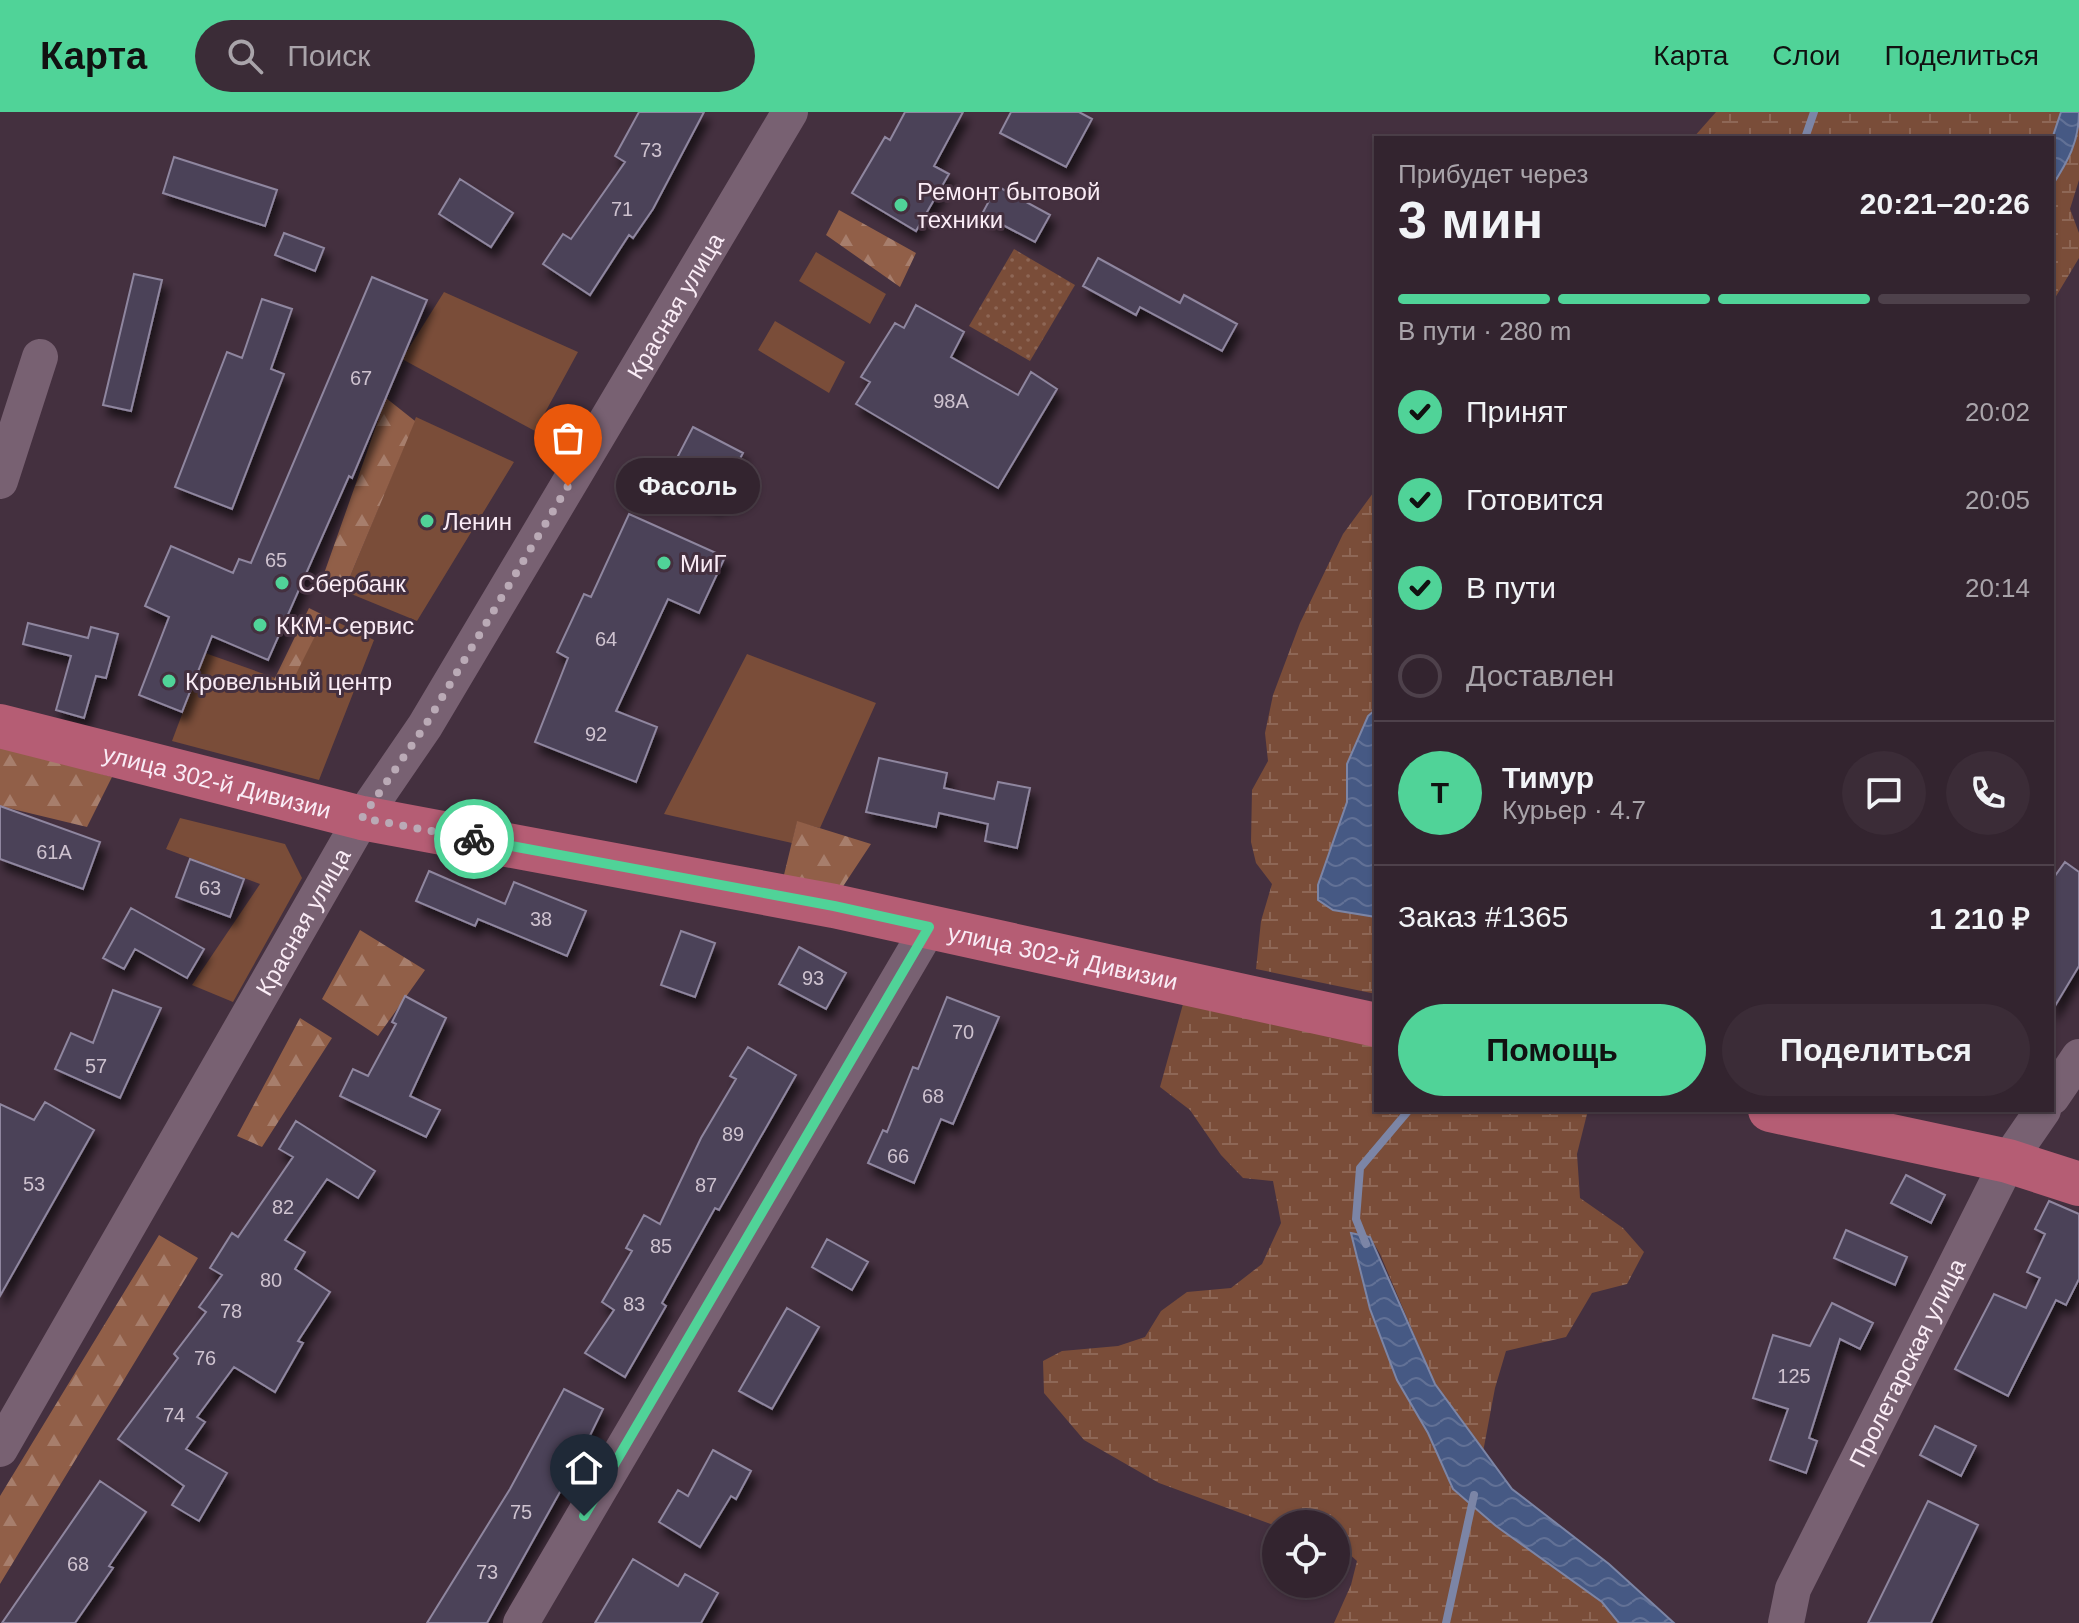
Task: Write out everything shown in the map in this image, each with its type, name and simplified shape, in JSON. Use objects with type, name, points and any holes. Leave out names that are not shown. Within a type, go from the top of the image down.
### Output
[{"type":"main road","name":"улица 302-й Дивизии","points":[[0,726],[362,818],[834,906],[1374,1025]]},
{"type":"main road","points":[[1779,1112],[2008,1161],[2079,1184]]},
{"type":"street","name":"Красная улица","points":[[0,1449],[362,818],[425,726],[790,112]]},
{"type":"street","points":[[0,481],[40,357]]},
{"type":"street","points":[[521,1623],[929,927]]},
{"type":"street","points":[[2054,1094],[2079,1057]]},
{"type":"street","name":"Пролетарская улица","points":[[1786,1623],[1793,1589],[2008,1161],[2042,1112]]},
{"type":"green space","points":[[1716,112],[2079,112],[2079,180],[2070,209],[2079,233],[2079,258],[2054,300],[2054,136],[1695,136]]},
{"type":"green space","points":[[839,210],[916,253],[900,287],[826,235]]},
{"type":"green space","points":[[1014,249],[1075,285],[1030,361],[969,326]]},
{"type":"green space","points":[[816,252],[886,294],[870,324],[799,281]]},
{"type":"green space","points":[[444,292],[578,352],[535,431],[402,359]]},
{"type":"green space","points":[[775,321],[845,362],[829,393],[758,350]]},
{"type":"green space","points":[[386,398],[415,421],[344,591],[320,585]]},
{"type":"green space","points":[[416,417],[514,462],[417,621],[344,591]]},
{"type":"green space","points":[[1374,492],[1374,994],[1256,969],[1261,921],[1272,884],[1256,863],[1251,842],[1252,790],[1268,761],[1265,733],[1273,695],[1300,623],[1343,534]]},
{"type":"green space","points":[[309,608],[325,616],[289,688],[273,682]]},
{"type":"green space","points":[[325,616],[374,640],[319,780],[172,741],[205,653],[281,680]]},
{"type":"green space","points":[[747,654],[876,703],[820,828],[797,822],[792,843],[664,814]]},
{"type":"green space","points":[[0,744],[112,777],[87,827],[0,806]]},
{"type":"green space","points":[[180,818],[285,844],[302,878],[233,1002],[192,985],[260,884],[166,849]]},
{"type":"green space","points":[[797,821],[871,844],[842,888],[783,879]]},
{"type":"green space","points":[[360,930],[425,970],[378,1036],[322,999]]},
{"type":"green space","points":[[1183,1004],[1374,1045],[1374,1112],[1588,1112],[1577,1154],[1580,1198],[1623,1228],[1644,1252],[1627,1284],[1592,1293],[1566,1337],[1506,1351],[1495,1388],[1483,1452],[1435,1384],[1370,1237],[1352,1234],[1370,1309],[1397,1380],[1428,1433],[1453,1489],[1496,1526],[1603,1602],[1619,1623],[1334,1623],[1345,1598],[1350,1598],[1357,1561],[1350,1555],[1350,1510],[1262,1510],[1262,1521],[1159,1483],[1084,1440],[1044,1393],[1043,1361],[1062,1351],[1118,1346],[1145,1337],[1161,1311],[1187,1292],[1231,1288],[1262,1264],[1281,1223],[1273,1181],[1243,1178],[1221,1155],[1190,1110],[1160,1087]]},
{"type":"green space","points":[[300,1018],[332,1038],[262,1147],[237,1136]]},
{"type":"green space","points":[[159,1235],[198,1258],[0,1584],[0,1496]]},
{"type":"water","points":[[2061,112],[2079,112],[2072,151],[2054,183],[2054,136]]},
{"type":"water","points":[[1374,711],[1374,917],[1333,910],[1318,900],[1318,885],[1347,802],[1347,764],[1368,716]]},
{"type":"water","points":[[1351,1233],[1370,1237],[1435,1384],[1512,1489],[1609,1564],[1674,1623],[1619,1623],[1602,1602],[1496,1526],[1453,1489],[1428,1433],[1397,1380],[1370,1309]]},
{"type":"building","points":[[639,112],[704,112],[653,209],[633,238],[629,235],[590,295],[543,264],[563,234],[571,239],[625,162],[615,156]]},
{"type":"building","points":[[905,112],[963,112],[934,166],[949,174],[916,231],[852,193],[885,137],[890,140]]},
{"type":"building","points":[[1011,112],[1079,112],[1092,119],[1066,167],[1000,133]]},
{"type":"building","points":[[174,157],[277,190],[265,226],[163,193]]},
{"type":"building","points":[[460,179],[513,213],[491,247],[439,214]]},
{"type":"building","points":[[997,186],[1050,215],[1035,242],[982,214]]},
{"type":"building","points":[[284,233],[324,248],[315,271],[275,255]]},
{"type":"building","points":[[1098,258],[1180,303],[1184,295],[1237,324],[1222,351],[1140,307],[1136,315],[1083,286]]},
{"type":"building","points":[[134,274],[162,280],[131,411],[103,405]]},
{"type":"building","points":[[372,277],[427,300],[352,478],[349,476],[268,660],[212,636],[182,712],[139,695],[169,617],[145,606],[171,546],[233,573],[239,559],[251,563]]},
{"type":"building","points":[[262,299],[292,309],[271,369],[284,374],[232,509],[175,487],[227,352],[242,358]]},
{"type":"building","points":[[916,305],[964,332],[951,357],[1018,395],[1031,372],[1057,389],[998,488],[856,404],[870,382],[861,377],[895,323],[904,328]]},
{"type":"building","points":[[693,427],[743,453],[716,505],[666,479]]},
{"type":"building","points":[[629,514],[725,557],[699,613],[668,599],[616,711],[657,727],[636,782],[535,742],[568,658],[557,652],[584,594],[591,597]]},
{"type":"building","points":[[28,623],[88,638],[91,627],[118,634],[106,678],[96,676],[84,718],[56,710],[71,656],[23,644]]},
{"type":"building","points":[[879,758],[947,773],[944,788],[994,799],[998,782],[1030,788],[1017,848],[985,841],[988,824],[939,813],[936,827],[866,812]]},
{"type":"building","points":[[0,806],[100,842],[83,889],[0,859]]},
{"type":"building","points":[[190,859],[244,879],[230,917],[176,897]]},
{"type":"building","points":[[2065,862],[2079,872],[2079,966],[2054,1008],[2054,877]]},
{"type":"building","points":[[429,871],[505,904],[514,882],[586,911],[567,956],[478,919],[475,926],[416,901]]},
{"type":"building","points":[[131,908],[204,949],[187,978],[135,949],[124,969],[103,958]]},
{"type":"building","points":[[681,931],[715,943],[695,997],[661,985]]},
{"type":"building","points":[[799,947],[846,973],[826,1009],[779,984]]},
{"type":"building","points":[[113,990],[161,1008],[120,1098],[55,1069],[71,1033],[93,1043]]},
{"type":"building","points":[[405,996],[446,1018],[410,1096],[440,1110],[426,1137],[340,1096],[353,1069],[368,1076],[396,1024],[392,1022]]},
{"type":"building","points":[[947,997],[999,1017],[953,1124],[941,1119],[914,1183],[868,1163],[883,1130],[887,1132],[913,1067],[918,1069]]},
{"type":"building","points":[[748,1047],[796,1075],[719,1210],[715,1208],[662,1303],[666,1306],[625,1377],[585,1353],[614,1310],[602,1302],[632,1251],[626,1248],[644,1215],[660,1224],[701,1138],[736,1079],[730,1076]]},
{"type":"building","points":[[45,1102],[94,1130],[0,1296],[0,1104],[34,1120]]},
{"type":"building","points":[[296,1121],[375,1171],[358,1198],[327,1179],[285,1240],[305,1252],[295,1269],[330,1292],[298,1341],[303,1343],[275,1392],[234,1367],[197,1417],[205,1422],[186,1449],[227,1473],[199,1521],[172,1505],[184,1486],[118,1439],[178,1358],[174,1354],[206,1312],[199,1307],[222,1275],[210,1268],[232,1233],[238,1237],[293,1157],[279,1149]]},
{"type":"building","points":[[1906,1175],[1945,1195],[1931,1223],[1891,1203]]},
{"type":"building","points":[[2049,1201],[2079,1214],[2079,1279],[2066,1305],[2056,1300],[2008,1396],[1955,1369],[1994,1294],[2026,1308],[2040,1278],[2027,1272],[2045,1234],[2035,1229]]},
{"type":"building","points":[[1846,1230],[1907,1257],[1895,1285],[1834,1258]]},
{"type":"building","points":[[827,1239],[868,1262],[852,1290],[812,1267]]},
{"type":"building","points":[[1832,1303],[1873,1323],[1860,1349],[1840,1339],[1809,1438],[1817,1441],[1806,1473],[1770,1460],[1788,1409],[1753,1398],[1773,1335],[1810,1346]]},
{"type":"building","points":[[787,1308],[819,1327],[772,1409],[739,1391]]},
{"type":"building","points":[[564,1389],[603,1409],[487,1623],[427,1623],[510,1489]]},
{"type":"building","points":[[1935,1426],[1976,1446],[1961,1476],[1920,1455]]},
{"type":"building","points":[[713,1450],[751,1471],[736,1499],[731,1496],[700,1547],[659,1522],[678,1490],[688,1496]]},
{"type":"building","points":[[100,1481],[146,1512],[109,1566],[113,1568],[75,1623],[2,1623]]},
{"type":"building","points":[[1928,1501],[1978,1525],[1931,1623],[1868,1623]]},
{"type":"building","points":[[633,1559],[678,1586],[685,1574],[718,1593],[701,1623],[595,1623]]},
{"type":"waterway","points":[[1806,136],[1814,112]]},
{"type":"waterway","points":[[1366,1244],[1356,1219],[1360,1168],[1407,1112]]},
{"type":"waterway","points":[[1446,1623],[1474,1495]]},
{"type":"way so far","points":[[474,839],[362,818],[425,726],[568,486]]},
{"type":"place","name":"Ремонт бытовой техники","points":[[901,205]]},
{"type":"place","name":"Фасоль","points":[[568,486]]},
{"type":"place","name":"Ленин","points":[[427,521]]},
{"type":"place","name":"МиГ","points":[[664,563]]},
{"type":"place","name":"Сбербанк","points":[[282,583]]},
{"type":"place","name":"ККМ-Сервис","points":[[260,625]]},
{"type":"place","name":"Кровельный центр","points":[[169,681]]},
{"type":"route","points":[[474,839],[834,906],[929,927],[584,1516]]}]
